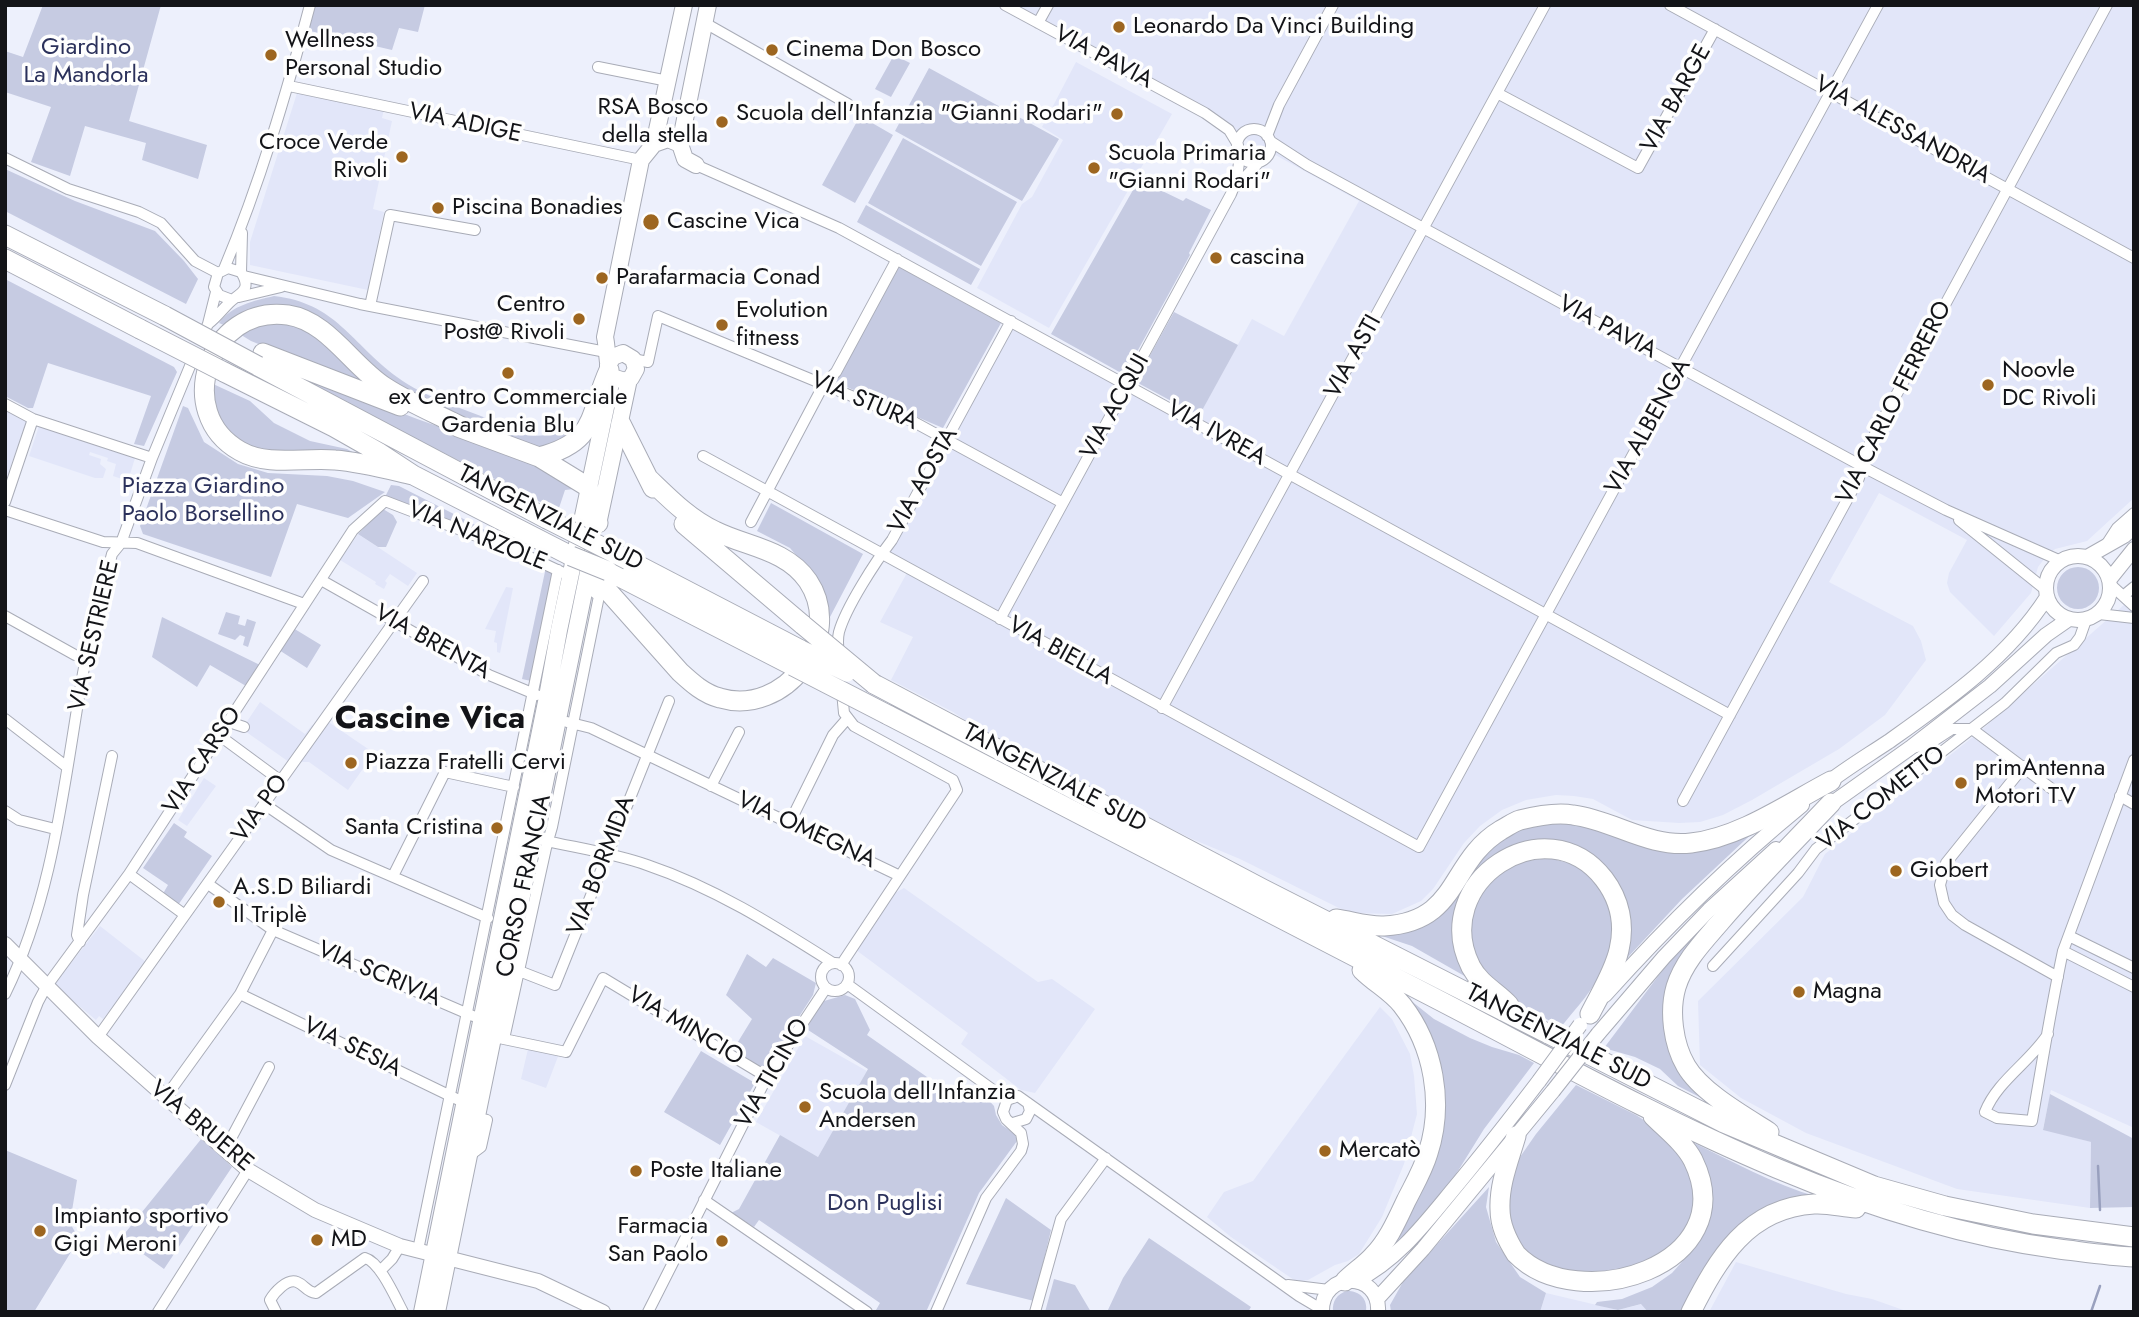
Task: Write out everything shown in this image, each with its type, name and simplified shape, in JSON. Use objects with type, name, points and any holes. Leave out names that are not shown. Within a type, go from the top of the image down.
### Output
[{"type":"highway","name":"TANGENZIALE SUD","points":[[5,235],[165,316],[260,359],[547,519],[622,578]]},
{"type":"highway","name":"TANGENZIALE SUD","points":[[5,259],[334,427],[413,475],[531,536],[566,567],[622,578],[797,658],[874,684],[1315,915],[1724,1123],[1874,1186],[1955,1208],[2034,1224],[2134,1237]]},
{"type":"highway","points":[[413,475],[358,463],[333,460],[274,460],[241,452],[215,429],[208,413],[206,374],[221,340],[234,327],[251,318],[269,314],[288,315],[304,320],[321,330],[385,387],[470,431]]},
{"type":"highway","points":[[260,359],[358,390],[538,457],[588,487],[598,523]]},
{"type":"highway","points":[[538,457],[564,449],[586,432],[621,365]]},
{"type":"highway","points":[[621,424],[666,508],[874,684]]},
{"type":"highway","points":[[622,578],[680,672],[694,685],[722,699],[747,701],[772,695],[785,687],[802,671],[817,638],[818,614],[813,590],[806,578],[790,562],[698,522],[648,478]]},
{"type":"highway","name":"TANGENZIALE SUD","points":[[797,658],[888,715],[1640,1103],[1791,1177],[1884,1210],[1935,1224],[2018,1243],[2134,1256]]},
{"type":"highway","points":[[1315,915],[1380,926],[1407,923],[1434,910],[1451,891],[1465,864],[1488,838],[1517,821],[1571,814],[1649,839],[1690,843],[1738,830],[1831,781]]},
{"type":"highway","points":[[1824,1166],[1745,1117],[1706,1088],[1686,1066],[1676,1039],[1673,1018],[1676,989],[1684,969],[1698,948],[1738,901],[1831,803]]},
{"type":"highway","points":[[1524,1021],[1472,970],[1463,943],[1462,927],[1467,900],[1483,876],[1508,857],[1537,849],[1570,854],[1584,861],[1598,872],[1618,903],[1622,936],[1619,953],[1585,1019]]},
{"type":"highway","points":[[1342,949],[1365,973],[1391,993],[1414,1023],[1429,1059],[1436,1098],[1433,1131],[1422,1170],[1382,1244],[1372,1258],[1343,1284]]},
{"type":"highway","points":[[1516,1136],[1503,1178],[1499,1210],[1502,1226],[1518,1258],[1530,1272],[1556,1288],[1591,1296],[1625,1293],[1656,1278],[1678,1260],[1692,1239],[1702,1207],[1702,1192],[1692,1159],[1685,1148],[1640,1103]]},
{"type":"highway","points":[[1691,1312],[1725,1252],[1747,1230],[1771,1215],[1813,1204],[1884,1210]]},
{"type":"main road","points":[[641,160],[654,144],[684,5]]},
{"type":"main road","points":[[696,165],[685,159],[680,144],[708,5]]},
{"type":"main road","points":[[654,144],[668,139],[680,144]]},
{"type":"main road","name":"CORSO FRANCIA","points":[[422,1312],[457,1100],[492,921],[527,836],[566,722],[579,656],[585,585],[621,424],[621,365],[605,337],[641,160]]},
{"type":"main road","name":"CORSO FRANCIA","points":[[437,1312],[433,1254],[469,1156],[499,1038],[513,969],[540,695],[566,567],[621,365]]},
{"type":"main road","points":[[2087,557],[2104,549],[2134,527]]},
{"type":"main road","points":[[2110,582],[2134,549]]},
{"type":"main road","points":[[1322,1310],[1322,1302],[1343,1284],[1370,1274],[1412,1239],[1489,1146],[1585,1019],[1696,900],[1763,836],[1831,781],[1924,717],[2010,645],[2035,617],[2047,594],[2049,573],[2061,561],[2069,557],[2087,557],[2097,561],[2105,569],[2110,582],[2110,596],[2092,617],[2069,620],[2046,635],[1990,686],[1910,748],[1831,803],[1778,846],[1709,909],[1598,1034],[1378,1305]]},
{"type":"main road","points":[[2047,594],[2052,607],[2069,620]]},
{"type":"main road","name":"VIA BRUERE","points":[[5,944],[98,1037],[248,1170],[315,1210],[400,1246],[538,1281],[603,1312]]},
{"type":"main road","points":[[1343,1284],[1365,1284],[1373,1290],[1378,1305]]},
{"type":"street","points":[[282,287],[236,298],[222,298],[216,292],[214,282],[242,225],[289,86],[310,5]]},
{"type":"street","name":"VIA PAVIA","points":[[1038,23],[1048,5]]},
{"type":"street","points":[[1279,105],[1252,130],[1241,136],[1239,150],[1248,161],[1262,160],[1270,150],[1269,139],[1279,105],[1333,5]]},
{"type":"street","name":"VIA ASTI","points":[[1162,708],[1545,5]]},
{"type":"street","name":"VIA ALESSANDRIA","points":[[1670,5],[2134,258]]},
{"type":"street","name":"VIA ALBENGA","points":[[1419,847],[1878,5]]},
{"type":"street","name":"VIA CARLO FERRERO","points":[[1683,801],[1852,490],[1867,449],[2107,5]]},
{"type":"street","name":"VIA PAVIA","points":[[1010,6],[1205,113],[1229,130],[1239,150]]},
{"type":"street","points":[[705,23],[848,104]]},
{"type":"street","name":"VIA BARGE","points":[[1497,93],[1639,168],[1715,29]]},
{"type":"street","points":[[598,67],[668,81]]},
{"type":"street","name":"VIA ADIGE","points":[[289,86],[641,160]]},
{"type":"street","name":"VIA PAVIA","points":[[1205,113],[1252,130]]},
{"type":"street","points":[[1252,130],[1269,139]]},
{"type":"street","name":"VIA PAVIA","points":[[1269,139],[1306,164],[1862,466],[1946,510],[2061,561]]},
{"type":"street","name":"VIA ACQUI","points":[[1000,619],[1231,194],[1237,179],[1239,150]]},
{"type":"street","name":"VIA PAVIA","points":[[1262,160],[1276,156],[1306,164]]},
{"type":"street","points":[[5,158],[68,189],[139,212],[161,223],[195,261],[221,271],[233,268],[242,274],[282,287],[621,365]]},
{"type":"street","name":"VIA ACQUI","points":[[1231,194],[1262,160]]},
{"type":"street","name":"VIA IVREA","points":[[696,165],[839,228],[1730,715]]},
{"type":"street","points":[[370,306],[390,215],[475,230]]},
{"type":"street","points":[[236,298],[245,289],[242,274],[242,225]]},
{"type":"street","points":[[751,522],[824,384],[836,372],[897,259]]},
{"type":"street","name":"VIA SESTRIERE","points":[[5,994],[21,960],[41,899],[86,659],[112,554],[121,543],[152,458],[208,324],[216,292]]},
{"type":"street","name":"VIA SESTRIERE","points":[[208,324],[236,298]]},
{"type":"street","name":"CORSO FRANCIA","points":[[621,365],[658,316]]},
{"type":"street","name":"VIA STURA","points":[[658,316],[912,421],[1063,503]]},
{"type":"street","name":"VIA AOSTA","points":[[847,719],[844,713],[838,641],[840,628],[892,540],[1011,321]]},
{"type":"street","points":[[5,404],[33,419],[152,458]]},
{"type":"street","points":[[5,502],[33,419]]},
{"type":"street","name":"VIA BIELLA","points":[[703,456],[1419,847]]},
{"type":"street","name":"VIA NARZOLE","points":[[353,530],[385,501],[521,553],[566,567]]},
{"type":"street","points":[[5,510],[103,542],[137,543],[304,604]]},
{"type":"street","name":"VIA PAVIA","points":[[1946,510],[2047,594]]},
{"type":"street","points":[[2104,549],[2117,528],[2134,513]]},
{"type":"street","name":"VIA CARSO","points":[[5,1085],[46,987],[130,874],[353,530]]},
{"type":"street","name":"VIA BRENTA","points":[[321,579],[489,675],[540,695]]},
{"type":"street","name":"VIA PO","points":[[98,1037],[423,581]]},
{"type":"street","points":[[2110,582],[2134,606]]},
{"type":"street","points":[[2123,596],[2134,587]]},
{"type":"street","points":[[5,616],[86,659]]},
{"type":"street","points":[[2092,617],[2134,618]]},
{"type":"street","name":"VIA COMETTO","points":[[1713,967],[1803,867],[1815,849],[1972,729],[2018,691],[2056,653],[2074,645],[2092,617]]},
{"type":"street","name":"CORSO FRANCIA","points":[[527,836],[514,787],[540,695]]},
{"type":"street","name":"VIA BORMIDA","points":[[513,969],[555,985],[645,755],[669,701]]},
{"type":"street","points":[[5,719],[67,767]]},
{"type":"street","points":[[527,836],[607,854],[675,875],[717,894],[837,964],[849,975],[847,984],[837,991],[826,988],[821,975],[825,967],[837,964],[957,790],[953,780],[863,731],[847,719],[833,735],[790,822]]},
{"type":"street","points":[[229,722],[244,727]]},
{"type":"street","name":"VIA OMEGNA","points":[[566,722],[590,728],[900,876]]},
{"type":"street","name":"VIA COMETTO","points":[[1910,748],[1929,744],[1952,729],[1972,729]]},
{"type":"street","points":[[1972,729],[2060,794]]},
{"type":"street","name":"VIA OMEGNA","points":[[711,786],[738,732]]},
{"type":"street","points":[[220,736],[281,781]]},
{"type":"street","points":[[80,942],[77,934],[83,895],[112,756]]},
{"type":"street","points":[[2048,1034],[2042,1044],[1990,1099],[1985,1112],[1997,1118],[2032,1121],[2048,1034],[2058,977],[2063,951],[2120,796],[2130,783],[2134,760]]},
{"type":"street","points":[[2024,766],[1946,863],[1940,885],[1944,903],[1952,915],[2058,977]]},
{"type":"street","points":[[393,876],[445,772],[514,787]]},
{"type":"street","points":[[2120,796],[2134,804]]},
{"type":"street","points":[[264,804],[331,850],[492,921]]},
{"type":"street","points":[[5,811],[19,820],[55,829]]},
{"type":"street","points":[[130,874],[185,915]]},
{"type":"street","name":"VIA SCRIVIA","points":[[208,884],[273,930],[475,1017]]},
{"type":"street","points":[[165,1098],[240,994],[273,930]]},
{"type":"street","points":[[2069,936],[2134,968]]},
{"type":"street","points":[[2063,951],[2133,985]]},
{"type":"street","points":[[2092,966],[2099,951]]},
{"type":"street","name":"VIA MINCIO","points":[[499,1038],[566,1052],[603,978],[768,1077]]},
{"type":"street","points":[[847,984],[1007,1100]]},
{"type":"street","name":"VIA TICINO","points":[[648,1312],[768,1077],[826,988]]},
{"type":"street","name":"VIA SESIA","points":[[240,994],[457,1100]]},
{"type":"street","points":[[226,1148],[270,1067]]},
{"type":"street","points":[[936,1312],[986,1198],[1021,1151],[1024,1139],[1013,1123],[1004,1116],[1003,1108],[1007,1100],[1018,1096],[1322,1310]]},
{"type":"street","points":[[1013,1123],[1023,1122],[1029,1115],[1028,1103]]},
{"type":"street","points":[[1029,1115],[1052,1119]]},
{"type":"street","points":[[1035,1312],[1061,1219],[1106,1158]]},
{"type":"street","points":[[158,1312],[248,1170]]},
{"type":"street","points":[[704,1200],[867,1312]]},
{"type":"street","points":[[380,1271],[400,1246]]},
{"type":"street","points":[[262,1312],[275,1292],[292,1281],[296,1281],[307,1291],[316,1293],[365,1258],[371,1260],[380,1271],[403,1312]]},
{"type":"street","points":[[1282,1284],[1343,1284]]},
{"type":"street","points":[[270,1300],[275,1312]]},
{"type":"shaded area","points":[[1003,5],[2134,5],[2134,498],[2087,541],[2055,549],[2045,558],[2038,567],[2031,593],[1994,636],[1950,592],[1947,583],[1949,573],[1967,540],[1879,493],[1829,582],[1913,626],[1921,641],[1926,660],[1885,715],[1839,749],[1752,800],[1723,815],[1700,822],[1632,820],[1593,799],[1574,796],[1556,795],[1526,800],[1502,810],[1480,826],[1421,901],[1392,914],[1349,913],[1052,769],[891,680],[913,637],[880,622],[908,571],[884,556],[1013,322],[1197,419],[1252,319],[1284,336],[1359,201]]},
{"type":"shaded area","name":"Scuola Primaria \"Gianni Rodari\"","points":[[1076,62],[1172,114],[1049,328],[977,288],[1022,204],[1032,197],[1063,140],[1042,127]]},
{"type":"shaded area","points":[[298,90],[384,109],[382,118],[392,121],[373,209],[384,212],[368,290],[250,265],[250,242]]},
{"type":"shaded area","points":[[5,408],[27,420],[5,482]]},
{"type":"shaded area","points":[[39,426],[135,458],[128,481],[113,476],[116,464],[90,452],[89,455],[101,459],[100,464],[106,469],[103,478],[95,478],[29,456]]},
{"type":"shaded area","points":[[358,534],[417,573],[408,586],[390,574],[384,589],[340,560]]},
{"type":"shaded area","points":[[506,587],[513,588],[500,653],[497,652],[497,643],[494,642],[496,631],[485,629]]},
{"type":"shaded area","points":[[2134,596],[2134,1128],[2051,1090],[2043,1129],[2091,1142],[2090,1208],[1957,1189],[1806,1133],[1741,1098],[1700,1065],[1698,1001],[1803,897],[1825,854],[1978,733]]},
{"type":"shaded area","points":[[260,702],[305,734],[312,725],[327,721],[374,753],[348,790],[309,762],[289,762],[242,729]]},
{"type":"shaded area","points":[[204,778],[216,786],[187,826],[178,820]]},
{"type":"shaded area","points":[[904,888],[1038,982],[1052,979],[1095,1009],[1035,1093],[1021,1090],[961,1044],[968,1033],[856,950],[893,894]]},
{"type":"shaded area","points":[[100,926],[146,962],[103,1019],[99,1016],[96,1020],[54,985]]},
{"type":"shaded area","points":[[1380,1007],[1392,1019],[1410,1054],[1414,1076],[1417,1114],[1404,1164],[1382,1217],[1359,1254],[1308,1280],[1297,1282],[1231,1237],[1207,1217],[1224,1192],[1253,1181]]},
{"type":"shaded area","name":"Scuola dell'Infanzia Andersen","points":[[805,1036],[867,1071],[818,1157],[756,1122]]},
{"type":"shaded area","points":[[528,1049],[559,1054],[546,1088],[521,1079]]},
{"type":"shaded area","points":[[1736,1262],[1872,1299],[1909,1312],[1709,1312]]},
{"type":"shaded area","points":[[1546,1293],[1618,1310],[1642,1304],[1648,1312],[1540,1312]]},
{"type":"green space","name":"Giardino La Mandorla","points":[[43,5],[161,5],[129,121],[207,145],[198,179],[142,160],[146,143],[85,126],[70,176],[31,162],[51,107],[5,92],[5,51],[23,57]]},
{"type":"green space","points":[[313,5],[425,5],[418,32],[399,28],[392,50],[306,30]]},
{"type":"green space","points":[[894,55],[910,63],[891,97],[875,89]]},
{"type":"green space","points":[[929,68],[1059,139],[1022,201],[895,131]]},
{"type":"green space","points":[[860,116],[893,135],[855,203],[822,185]]},
{"type":"green space","points":[[903,138],[1017,202],[981,266],[868,203]]},
{"type":"green space","points":[[5,169],[75,201],[155,231],[198,279],[186,304],[5,211]]},
{"type":"green space","points":[[1141,176],[1154,187],[1183,201],[1186,198],[1211,210],[1190,255],[1123,374],[1051,334]]},
{"type":"green space","points":[[866,205],[980,269],[971,285],[857,222]]},
{"type":"green space","points":[[899,267],[1001,323],[943,428],[835,382]]},
{"type":"green space","points":[[5,279],[174,367],[177,372],[144,446],[134,444],[151,396],[48,363],[33,408],[5,396]]},
{"type":"green space","points":[[274,296],[295,300],[328,316],[397,377],[433,398],[525,434],[534,436],[566,431],[573,437],[536,452],[413,398],[307,316],[226,326],[219,323],[237,308]]},
{"type":"green space","points":[[1174,312],[1238,345],[1199,416],[1138,383],[1137,379]]},
{"type":"green space","points":[[288,322],[312,332],[373,390],[251,341],[238,333],[251,325]]},
{"type":"green space","points":[[284,372],[510,452],[546,469],[574,489],[565,490],[558,511]]},
{"type":"green space","points":[[211,383],[250,401],[274,423],[310,441],[347,449],[356,454],[279,454],[252,449],[221,425]]},
{"type":"green space","name":"Piazza Giardino Paolo Borsellino","points":[[183,406],[188,408],[204,442],[238,464],[268,473],[327,476],[385,492],[348,518],[297,504],[271,577],[143,534],[140,526]]},
{"type":"green space","points":[[391,485],[399,486],[491,533],[487,536],[384,499]]},
{"type":"green space","points":[[771,503],[863,554],[830,617],[820,583],[790,548],[757,531]]},
{"type":"green space","points":[[383,509],[393,515],[397,522],[386,547],[378,547],[358,534]]},
{"type":"green space","points":[[546,567],[555,570],[531,681],[522,679]]},
{"type":"green space","points":[[2078,567],[2093,573],[2099,588],[2093,603],[2078,609],[2063,603],[2057,588],[2063,573]]},
{"type":"green space","points":[[226,612],[240,616],[238,624],[245,626],[247,619],[256,622],[248,647],[243,645],[245,637],[240,635],[235,640],[218,634]]},
{"type":"green space","points":[[162,617],[260,665],[246,686],[210,665],[197,687],[152,657]]},
{"type":"green space","points":[[293,628],[321,645],[307,668],[279,650]]},
{"type":"green space","points":[[174,823],[187,832],[184,837],[212,856],[176,908],[161,897],[168,885],[143,868]]},
{"type":"green space","points":[[1577,823],[1626,840],[1759,827],[1682,899],[1615,971],[1613,884],[1542,845],[1464,898],[1475,982],[1412,946],[1382,936],[1381,933],[1400,932],[1476,859],[1508,835],[1536,825]]},
{"type":"green space","points":[[1550,858],[1577,866],[1591,877],[1606,899],[1612,926],[1610,952],[1601,973],[1561,1027],[1515,1002],[1480,968],[1470,937],[1472,907],[1489,882],[1517,862]]},
{"type":"green space","points":[[1732,897],[1697,940],[1669,1028],[1717,1106],[1678,1086],[1660,1069],[1635,1057],[1604,1048],[1668,963]]},
{"type":"green space","points":[[747,954],[766,967],[773,958],[816,983],[813,995],[764,1071],[733,1050],[752,1019],[726,995]]},
{"type":"green space","points":[[1400,992],[1434,1019],[1470,1038],[1534,1063],[1484,1129],[1453,1179],[1389,1251],[1440,1103]]},
{"type":"green space","name":"Don Puglisi","points":[[845,995],[855,999],[870,1030],[867,1035],[947,1091],[982,1093],[994,1106],[1002,1125],[1015,1134],[1017,1141],[979,1193],[926,1312],[879,1312],[876,1310],[880,1303],[759,1220],[754,1227],[731,1213],[739,1209],[780,1135],[818,1157],[868,1069],[805,1028],[824,1001]]},
{"type":"green space","points":[[701,1051],[755,1083],[720,1145],[664,1112]]},
{"type":"green space","points":[[1576,1085],[1656,1128],[1685,1163],[1692,1182],[1694,1205],[1682,1241],[1620,1286],[1528,1259],[1512,1232],[1507,1215],[1512,1174],[1520,1157]]},
{"type":"green space","points":[[2050,1094],[2134,1139],[2134,1207],[2090,1208],[2091,1142],[2043,1130]]},
{"type":"green space","points":[[202,1138],[232,1167],[164,1269],[121,1238]]},
{"type":"green space","points":[[1688,1140],[1768,1179],[1818,1197],[1767,1211],[1686,1312],[1648,1312],[1641,1304],[1618,1310],[1595,1305],[1597,1302],[1622,1299],[1652,1287],[1672,1273],[1688,1255],[1700,1234]]},
{"type":"green space","name":"Impianto sportivo Gigi Meroni","points":[[5,1150],[77,1180],[70,1223],[79,1239],[34,1312],[5,1312]]},
{"type":"green space","points":[[1489,1187],[1486,1207],[1496,1242],[1520,1277],[1546,1293],[1540,1312],[1391,1312],[1390,1305],[1403,1282]]},
{"type":"green space","points":[[1006,1198],[1051,1230],[1034,1301],[966,1284]]},
{"type":"green space","points":[[1149,1238],[1251,1307],[1248,1312],[1107,1312],[1123,1278]]},
{"type":"green space","points":[[1054,1279],[1075,1285],[1091,1312],[1045,1312]]},
{"type":"green space","points":[[1347,1291],[1356,1292],[1362,1297],[1366,1303],[1366,1312],[1333,1312],[1336,1298]]},
{"type":"waterway","points":[[2098,1166],[2100,1210]]},
{"type":"waterway","points":[[2091,1312],[2100,1286]]},
{"type":"place","name":"Leonardo Da Vinci Building","points":[[1119,27]]},
{"type":"place","name":"Cinema Don Bosco","points":[[772,50]]},
{"type":"place","name":"Wellness Personal Studio","points":[[271,55]]},
{"type":"place","name":"Scuola dell'Infanzia \"Gianni Rodari\"","points":[[1117,114]]},
{"type":"place","name":"RSA Bosco della stella","points":[[722,122]]},
{"type":"place","name":"Croce Verde Rivoli","points":[[402,157]]},
{"type":"place","name":"Scuola Primaria \"Gianni Rodari\"","points":[[1094,168]]},
{"type":"place","name":"Piscina Bonadies","points":[[438,208]]},
{"type":"place","name":"Cascine Vica","points":[[651,222]]},
{"type":"place","name":"cascina","points":[[1216,258]]},
{"type":"place","name":"Parafarmacia Conad","points":[[602,278]]},
{"type":"place","name":"Centro Post@ Rivoli","points":[[579,319]]},
{"type":"place","name":"Evolution fitness","points":[[722,325]]},
{"type":"place","name":"ex Centro Commerciale Gardenia Blu","points":[[508,373]]},
{"type":"place","name":"Noovle DC Rivoli","points":[[1988,385]]},
{"type":"place","name":"Piazza Fratelli Cervi","points":[[351,763]]},
{"type":"place","name":"primAntenna Motori TV","points":[[1961,783]]},
{"type":"place","name":"Santa Cristina","points":[[497,828]]},
{"type":"place","name":"Giobert","points":[[1896,871]]},
{"type":"place","name":"A.S.D Biliardi Il Triplè","points":[[219,902]]},
{"type":"place","name":"Magna","points":[[1799,992]]},
{"type":"place","name":"Scuola dell'Infanzia Andersen","points":[[805,1107]]},
{"type":"place","name":"Mercatò","points":[[1325,1151]]},
{"type":"place","name":"Poste Italiane","points":[[636,1171]]},
{"type":"place","name":"Impianto sportivo Gigi Meroni","points":[[40,1231]]},
{"type":"place","name":"MD","points":[[317,1240]]},
{"type":"place","name":"Farmacia San Paolo","points":[[722,1241]]},
{"type":"district","name":"Cascine Vica","points":[[430,720]]}]
